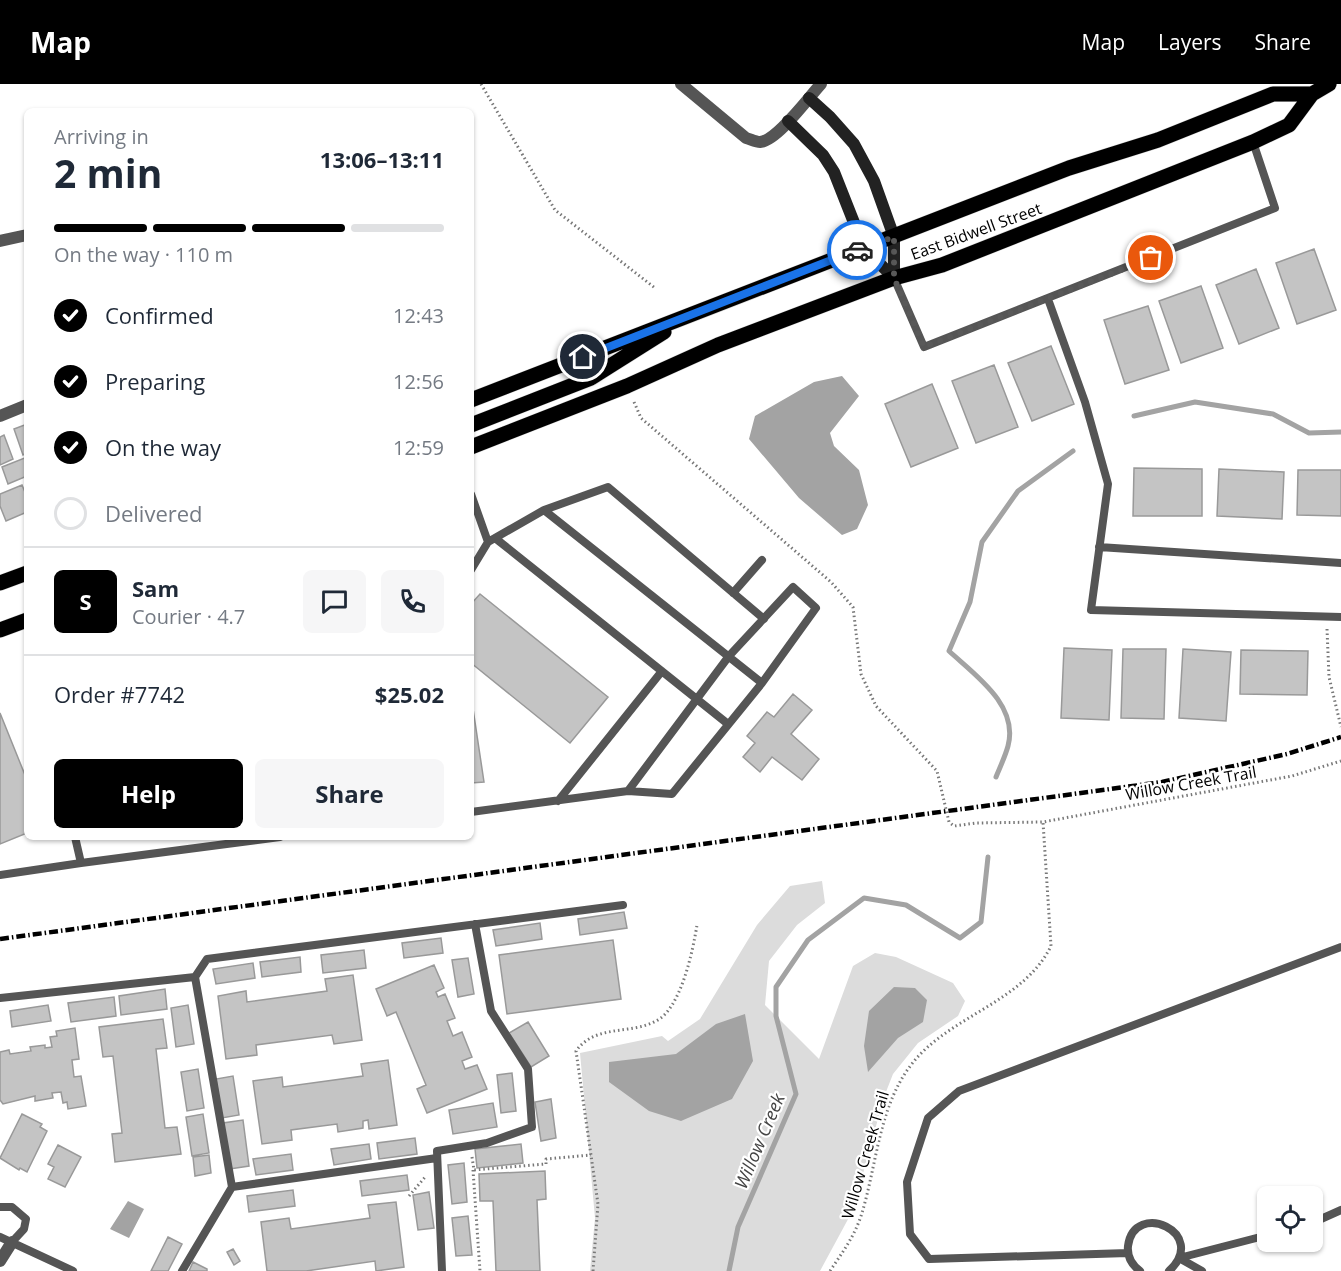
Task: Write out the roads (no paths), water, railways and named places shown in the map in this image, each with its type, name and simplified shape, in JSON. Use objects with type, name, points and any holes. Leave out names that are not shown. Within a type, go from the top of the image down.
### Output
[{"type":"main road","name":"East Bidwell Street","points":[[474,446],[627,386],[718,345],[894,278],[942,265],[1253,142],[1289,125],[1312,94],[1329,84]]},
{"type":"main road","name":"East Bidwell Street","points":[[474,399],[1069,168],[1158,140],[1274,94],[1312,94]]},
{"type":"main road","points":[[474,424],[591,378],[694,313]]},
{"type":"main road","points":[[0,583],[24,574]]},
{"type":"main road","points":[[0,630],[24,621]]},
{"type":"street","points":[[681,84],[746,138],[759,142],[768,140],[821,84]]},
{"type":"street","points":[[808,98],[830,117],[854,144],[874,182],[894,237],[894,278]]},
{"type":"street","points":[[788,121],[823,155],[834,172],[864,248],[894,278]]},
{"type":"street","points":[[0,241],[24,236]]},
{"type":"street","points":[[0,416],[24,406]]},
{"type":"street","points":[[0,1261],[12,1242]]},
{"type":"lane","points":[[894,278],[924,347],[1275,208],[1253,142]]},
{"type":"lane","points":[[1048,299],[1085,402],[1108,484],[1091,610],[1341,617]]},
{"type":"lane","points":[[474,566],[492,540],[544,510],[608,487],[764,619]]},
{"type":"lane","points":[[474,501],[492,540],[729,724]]},
{"type":"lane","points":[[544,510],[762,683]]},
{"type":"lane","points":[[1099,547],[1341,563]]},
{"type":"lane","points":[[733,593],[762,560]]},
{"type":"lane","points":[[474,812],[628,791],[672,794],[762,683],[816,609],[793,587],[729,656],[628,791]]},
{"type":"lane","points":[[558,801],[662,671]]},
{"type":"lane","points":[[76,840],[81,863]]},
{"type":"lane","points":[[0,875],[257,840]]},
{"type":"lane","points":[[182,1271],[231,1187],[195,977],[207,959],[623,905]]},
{"type":"lane","points":[[442,1271],[437,1151],[487,1143],[532,1127],[528,1069],[491,1011],[475,924]]},
{"type":"lane","points":[[1128,1253],[929,1259],[910,1233],[907,1182],[928,1118],[960,1091],[1341,947]]},
{"type":"lane","points":[[0,998],[195,977]]},
{"type":"lane","points":[[231,1187],[437,1158]]},
{"type":"lane","points":[[0,1207],[12,1207],[26,1219],[24,1229],[12,1242]]},
{"type":"lane","points":[[1323,1218],[1341,1210]]},
{"type":"lane","points":[[1140,1271],[1131,1262],[1128,1245],[1135,1231],[1149,1223],[1165,1224],[1177,1235],[1180,1242],[1179,1258],[1169,1271]]},
{"type":"lane","points":[[0,1237],[73,1271]]},
{"type":"lane","points":[[1179,1258],[1257,1237]]},
{"type":"lane","points":[[1179,1258],[1202,1271]]},
{"type":"waterway","name":"Willow Creek","points":[[1134,416],[1195,402],[1273,414],[1309,433],[1341,432]]},
{"type":"waterway","name":"Willow Creek","points":[[996,777],[1008,746],[1010,731],[1007,717],[992,692],[949,651],[970,602],[982,542],[1018,491],[1073,451]]},
{"type":"waterway","name":"Willow Creek","points":[[729,1271],[738,1227],[796,1094],[776,1016],[776,987],[808,940],[864,898],[906,905],[960,938],[981,922],[988,857]]},
{"type":"railway","points":[[0,939],[1162,782],[1287,754],[1341,737]]}]
